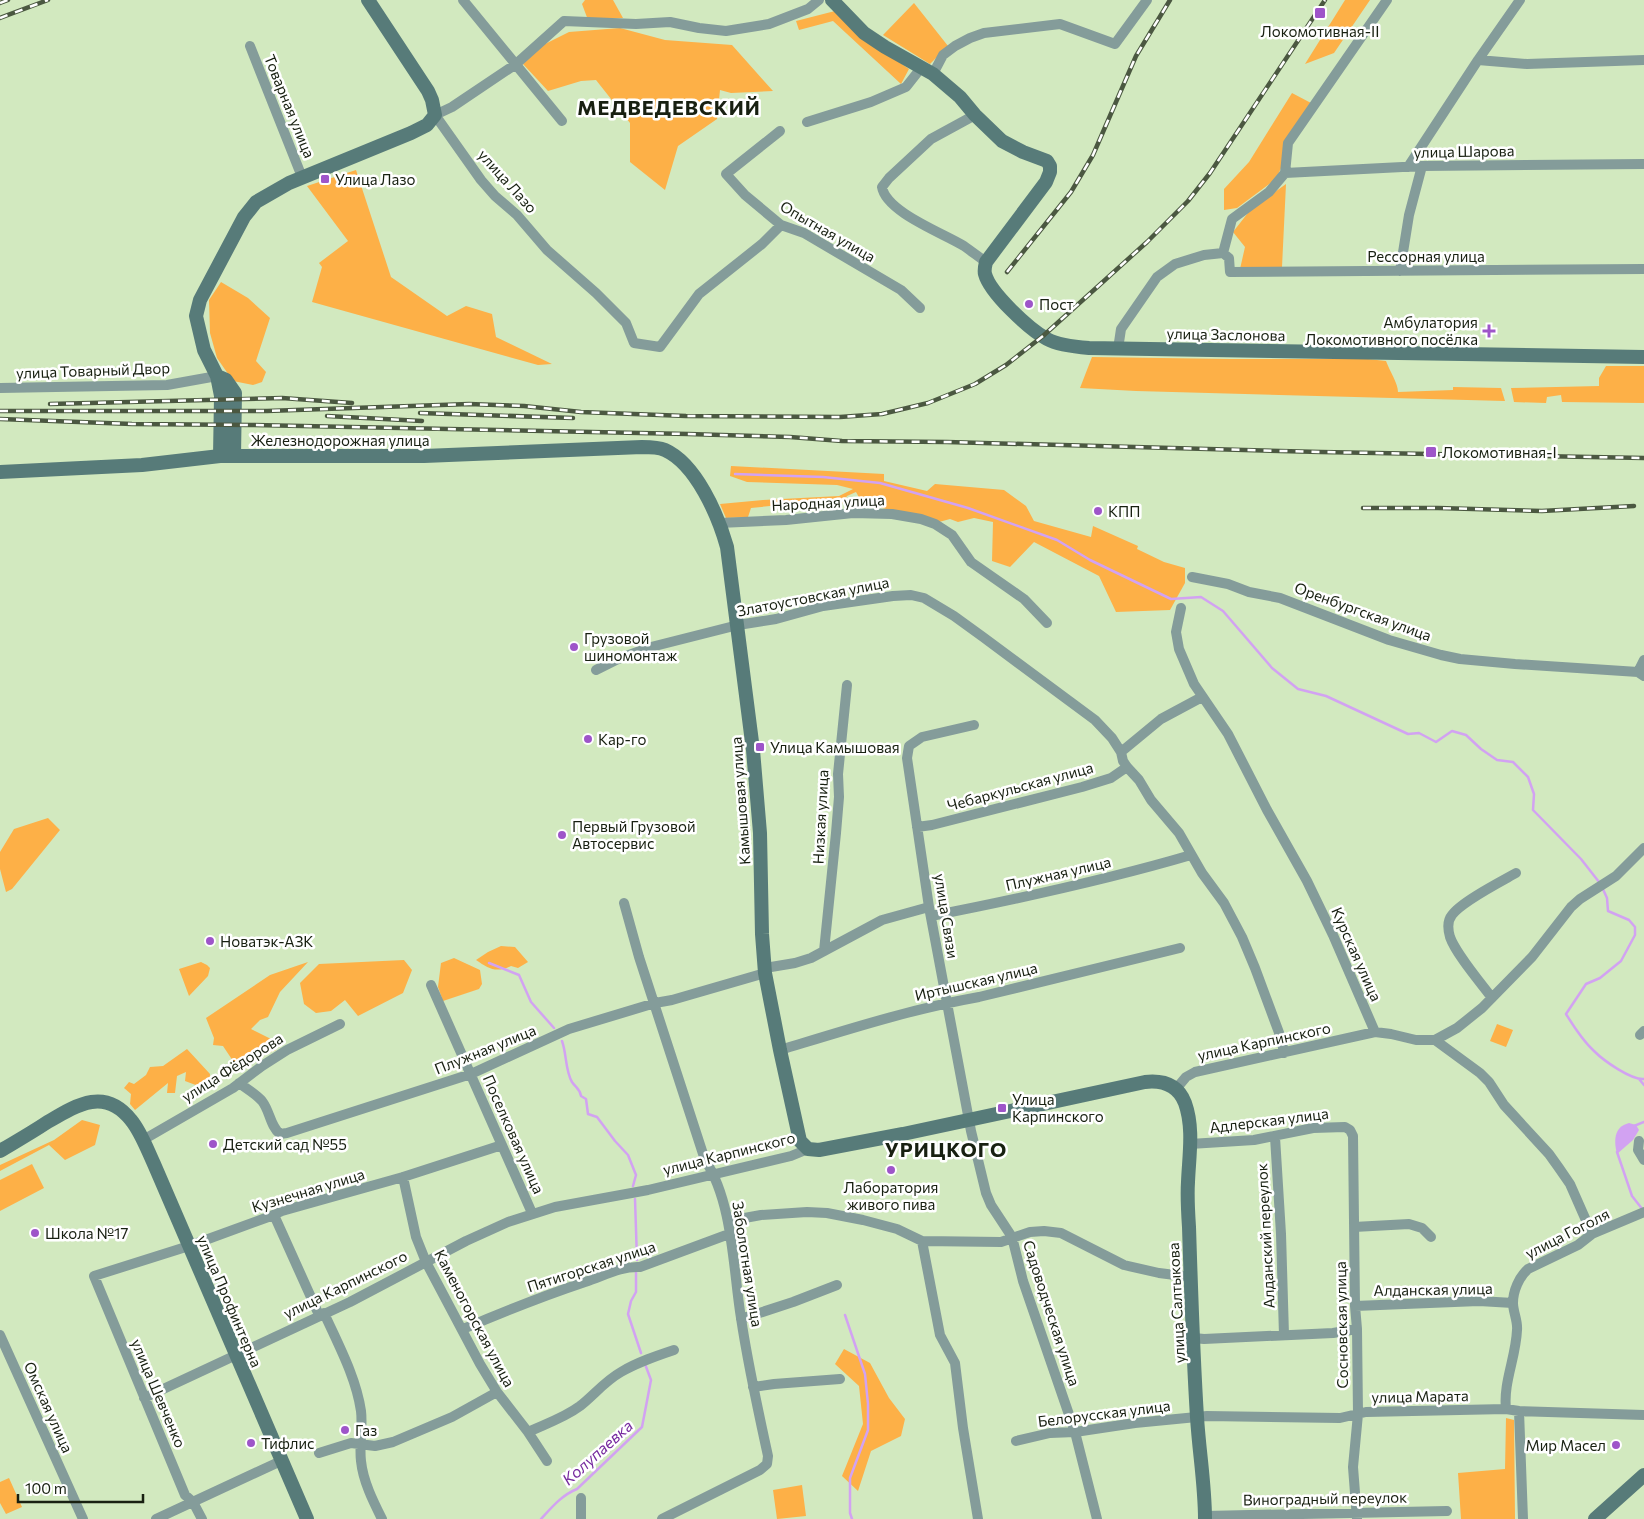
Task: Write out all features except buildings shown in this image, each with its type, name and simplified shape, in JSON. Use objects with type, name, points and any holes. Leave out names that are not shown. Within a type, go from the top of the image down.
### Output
[{"type":"main road","name":"улица Лазо","points":[[368,0],[428,91],[435,115]]},
{"type":"main road","points":[[832,0],[864,33],[927,71],[960,97],[975,116],[1002,141],[1023,152],[1047,161],[1050,166],[1046,182],[986,262]]},
{"type":"main road","points":[[227,456],[235,393],[226,380],[217,376],[204,350],[196,316],[200,300],[231,240],[256,202],[272,192],[302,177],[411,133],[427,125],[435,115]]},
{"type":"main road","name":"улица Заслонова","points":[[986,262],[985,276],[1009,308],[1048,339],[1082,348],[1644,357]]},
{"type":"main road","name":"Железнодорожная улица","points":[[0,472],[142,465],[227,456],[424,456],[642,447],[663,450],[679,459]]},
{"type":"main road","name":"Камышовая улица","points":[[679,459],[698,482],[719,523],[727,547],[753,750],[760,833],[762,934],[765,970],[798,1137],[808,1149]]},
{"type":"main road","name":"улица Карпинского","points":[[808,1149],[819,1150],[1145,1082],[1158,1081],[1176,1089]]},
{"type":"main road","name":"улица Салтыкова","points":[[1176,1089],[1182,1096],[1188,1112],[1190,1144],[1187,1187],[1197,1418],[1205,1517]]},
{"type":"main road","name":"улица Профинтерна","points":[[0,1151],[80,1104],[98,1102],[112,1105],[131,1119],[143,1140],[307,1519]]},
{"type":"main road","points":[[1595,1519],[1644,1475]]},
{"type":"street","points":[[463,0],[562,121]]},
{"type":"street","points":[[435,115],[452,108],[516,64],[564,21],[636,24],[670,22],[699,28],[726,30],[769,24],[808,9],[819,0]]},
{"type":"street","points":[[808,122],[871,102],[906,87],[955,46],[984,33],[1060,24],[1115,44],[1147,0]]},
{"type":"street","points":[[1118,348],[1121,329],[1157,277],[1175,264],[1204,255],[1223,253],[1232,219],[1269,192],[1285,173],[1288,143],[1387,0]]},
{"type":"street","points":[[1408,167],[1520,0]]},
{"type":"street","name":"Товарная улица","points":[[250,46],[302,177]]},
{"type":"street","points":[[1478,60],[1527,64],[1644,60]]},
{"type":"street","name":"улица Лазо","points":[[435,115],[486,185],[517,215],[547,250],[596,293],[626,323],[634,343],[660,347],[699,294],[762,244],[782,225]]},
{"type":"street","points":[[975,116],[931,139],[889,178],[882,187],[885,196],[904,214],[963,245],[986,262]]},
{"type":"street","name":"Опытная улица","points":[[780,131],[726,174],[745,195],[782,225],[804,233],[901,290],[920,308]]},
{"type":"street","name":"улица Шарова","points":[[1285,173],[1422,166],[1644,164]]},
{"type":"street","points":[[1400,271],[1409,215],[1422,166]]},
{"type":"street","name":"Рессорная улица","points":[[1223,253],[1228,258],[1230,272],[1644,269]]},
{"type":"street","name":"улица Товарный Двор","points":[[0,388],[166,385],[217,376]]},
{"type":"street","name":"Народная улица","points":[[719,523],[786,520],[853,513],[892,514],[921,519],[935,524],[952,535],[971,562],[1020,596],[1047,623]]},
{"type":"street","name":"Оренбургская улица","points":[[1192,577],[1228,584],[1249,592],[1280,598],[1389,640],[1441,655],[1460,659],[1641,674]]},
{"type":"street","name":"Златоустовская улица","points":[[596,670],[618,658],[651,647],[738,625],[776,619],[823,606],[893,596],[911,595],[924,598],[954,616],[1095,720],[1112,738],[1121,752],[1127,768],[1139,780],[1151,800],[1179,833],[1191,855],[1224,904],[1242,937],[1266,995],[1282,1038],[1284,1053]]},
{"type":"street","name":"Курская улица","points":[[1181,608],[1176,632],[1179,648],[1202,697],[1228,734],[1267,810],[1307,881],[1333,935],[1375,1032]]},
{"type":"street","points":[[1641,674],[1644,660]]},
{"type":"street","name":"Низкая улица","points":[[824,951],[836,833],[838,774],[847,685]]},
{"type":"street","points":[[1121,752],[1161,719],[1202,697]]},
{"type":"street","name":"улица Связи","points":[[969,1120],[930,911],[907,758],[909,746],[922,737],[974,725]]},
{"type":"street","name":"Чебаркульская улица","points":[[917,827],[1082,787],[1111,778],[1127,768]]},
{"type":"street","points":[[920,843],[932,824]]},
{"type":"street","points":[[1375,1032],[1416,1040],[1435,1040],[1457,1028],[1492,998],[1532,957],[1571,907],[1616,876],[1644,848]]},
{"type":"street","name":"Плужная улица","points":[[239,1084],[263,1102],[275,1130],[280,1134],[287,1133],[471,1074],[569,1029],[811,958],[882,920],[930,911],[992,904],[1118,875],[1191,855]]},
{"type":"street","points":[[1492,998],[1455,947],[1450,937],[1448,921],[1453,913],[1463,905],[1516,872]]},
{"type":"street","name":"Заболотная улица","points":[[624,903],[639,957],[705,1160],[714,1174],[728,1221],[741,1319],[768,1456],[767,1464],[760,1470],[662,1519]]},
{"type":"street","name":"Иртышская улица","points":[[780,1050],[902,1013],[980,997],[1180,948]]},
{"type":"street","name":"Поселковая улица","points":[[431,985],[532,1213]]},
{"type":"street","name":"улица Фёдорова","points":[[143,1140],[239,1084],[287,1050],[340,1024]]},
{"type":"street","name":"улица Карпинского","points":[[1176,1089],[1186,1077],[1195,1072],[1375,1032]]},
{"type":"street","points":[[1435,1040],[1480,1073],[1489,1082],[1504,1105],[1549,1154],[1570,1184],[1592,1234]]},
{"type":"street","name":"Садоводческая улица","points":[[969,1120],[986,1193],[991,1205],[1012,1238],[1023,1281],[1075,1432],[1097,1519]]},
{"type":"street","name":"Адлерская улица","points":[[1190,1144],[1254,1140],[1314,1128],[1345,1127],[1350,1130]]},
{"type":"street","name":"Сосновская улица","points":[[1350,1130],[1353,1136],[1355,1306],[1357,1329],[1358,1414],[1354,1443],[1356,1516]]},
{"type":"street","name":"Алданский переулок","points":[[1275,1137],[1281,1234],[1284,1334]]},
{"type":"street","points":[[1639,1141],[1637,1144],[1638,1150],[1644,1160]]},
{"type":"street","name":"Кузнечная улица","points":[[94,1276],[189,1246],[282,1211],[403,1177],[502,1145]]},
{"type":"street","name":"улица Карпинского","points":[[144,1398],[350,1302],[474,1237],[532,1213],[648,1190],[791,1156],[808,1149]]},
{"type":"street","name":"Каменогорская улица","points":[[403,1177],[416,1237],[426,1262],[497,1392],[548,1461]]},
{"type":"street","points":[[728,1221],[761,1215],[808,1212],[827,1213],[897,1229],[922,1241],[1001,1242],[1030,1232],[1061,1233],[1124,1265],[1158,1273],[1191,1276]]},
{"type":"street","name":"улица Гоголя","points":[[1506,1409],[1504,1396],[1514,1357],[1518,1328],[1513,1303],[1522,1274],[1528,1269],[1578,1245],[1592,1234],[1644,1212]]},
{"type":"street","points":[[274,1215],[358,1394],[361,1412],[361,1461],[364,1478],[382,1519]]},
{"type":"street","points":[[1354,1227],[1409,1224],[1422,1228],[1430,1237]]},
{"type":"street","name":"Пятигорская улица","points":[[463,1329],[549,1294],[628,1266],[640,1267],[729,1234]]},
{"type":"street","points":[[922,1241],[940,1335],[955,1363],[963,1428],[978,1519]]},
{"type":"street","name":"улица Шевченко","points":[[94,1276],[185,1495],[193,1502],[202,1519]]},
{"type":"street","points":[[741,1319],[836,1285]]},
{"type":"street","name":"Алданская улица","points":[[1355,1306],[1479,1301],[1513,1303]]},
{"type":"street","points":[[1194,1338],[1333,1333],[1357,1329]]},
{"type":"street","name":"Омская улица","points":[[0,1335],[84,1519]]},
{"type":"street","points":[[528,1432],[565,1415],[620,1373],[641,1362],[674,1350]]},
{"type":"street","points":[[753,1387],[840,1379]]},
{"type":"street","points":[[319,1453],[351,1442],[375,1446],[393,1442],[452,1417],[497,1392]]},
{"type":"street","name":"улица Марата","points":[[1197,1418],[1207,1416],[1340,1418],[1366,1412],[1506,1409],[1644,1415]]},
{"type":"street","points":[[1519,1411],[1523,1519]]},
{"type":"street","name":"Белорусская улица","points":[[1016,1441],[1050,1433],[1075,1432],[1136,1422],[1197,1418]]},
{"type":"street","points":[[156,1519],[281,1461]]},
{"type":"street","points":[[581,1498],[582,1519]]},
{"type":"street","name":"Виноградный переулок","points":[[1205,1517],[1356,1516],[1447,1511]]},
{"type":"shaded area","points":[[585,0],[613,0],[623,18],[588,20],[582,4]]},
{"type":"shaded area","points":[[1345,0],[1370,0],[1334,53],[1305,64]]},
{"type":"shaded area","points":[[914,3],[948,46],[930,64],[883,35]]},
{"type":"shaded area","points":[[835,11],[867,40],[909,69],[901,84],[833,21],[799,30],[796,21]]},
{"type":"shaded area","points":[[620,28],[665,40],[732,45],[773,91],[731,93],[720,90],[717,119],[678,146],[665,190],[630,162],[630,123],[596,80],[581,81],[548,91],[523,64],[543,45],[569,32]]},
{"type":"shaded area","points":[[1292,93],[1311,103],[1276,179],[1237,208],[1224,210],[1224,189],[1249,162]]},
{"type":"shaded area","points":[[356,170],[391,277],[447,316],[466,306],[492,314],[496,337],[552,364],[538,365],[312,302],[322,267],[319,263],[348,241],[307,186]]},
{"type":"shaded area","points":[[1286,184],[1282,267],[1240,269],[1245,247],[1233,232],[1251,209]]},
{"type":"shaded area","points":[[221,282],[248,298],[270,318],[256,361],[266,372],[262,382],[253,385],[233,381],[217,358],[210,333],[209,300]]},
{"type":"shaded area","points":[[1092,357],[1368,359],[1386,361],[1398,392],[1453,390],[1453,387],[1501,388],[1505,401],[1080,388]]},
{"type":"shaded area","points":[[1606,366],[1644,366],[1644,403],[1562,402],[1561,395],[1547,397],[1546,403],[1514,402],[1511,388],[1599,386],[1599,378]]},
{"type":"shaded area","points":[[731,466],[884,474],[884,481],[927,491],[935,484],[1004,490],[1026,506],[1034,521],[1091,537],[1093,526],[1138,546],[1137,549],[1164,562],[1185,568],[1185,583],[1170,610],[1116,612],[1099,576],[1034,542],[1010,567],[992,561],[993,522],[974,518],[958,522],[950,519],[939,522],[862,503],[856,492],[847,496],[842,504],[751,508],[748,517],[726,518],[720,504],[839,496],[853,489],[837,485],[747,482],[730,476]]},
{"type":"shaded area","points":[[48,818],[60,830],[12,889],[6,892],[0,869],[0,852],[14,829]]},
{"type":"shaded area","points":[[501,946],[515,947],[528,962],[518,968],[511,966],[497,970],[489,968],[476,960]]},
{"type":"shaded area","points":[[454,958],[480,970],[482,984],[479,989],[443,1001],[438,987],[441,963]]},
{"type":"shaded area","points":[[404,960],[412,970],[403,993],[358,1016],[345,1000],[331,1011],[316,1013],[304,1004],[300,983],[319,964]]},
{"type":"shaded area","points":[[201,962],[210,968],[208,976],[189,996],[179,969]]},
{"type":"shaded area","points":[[308,962],[280,992],[268,1017],[260,1020],[251,1029],[271,1039],[276,1050],[256,1058],[245,1056],[239,1070],[223,1046],[213,1045],[214,1038],[206,1018],[270,975]]},
{"type":"shaded area","points":[[1497,1024],[1513,1030],[1506,1047],[1490,1041]]},
{"type":"shaded area","points":[[187,1049],[210,1074],[209,1090],[185,1081],[186,1072],[177,1076],[175,1093],[167,1093],[168,1083],[135,1110],[130,1104],[131,1094],[124,1088],[129,1082],[134,1084],[146,1075],[150,1067],[163,1066]]},
{"type":"shaded area","points":[[82,1120],[100,1125],[95,1145],[65,1160],[49,1145],[0,1171],[0,1165],[54,1140]]},
{"type":"shaded area","points":[[1629,1123],[1636,1125],[1639,1130],[1633,1140],[1617,1154],[1615,1140],[1617,1131]]},
{"type":"shaded area","points":[[32,1164],[44,1188],[0,1211],[0,1180]]},
{"type":"shaded area","points":[[844,1349],[870,1363],[889,1398],[905,1419],[901,1436],[871,1451],[858,1491],[842,1476],[863,1424],[859,1386],[835,1364]]},
{"type":"shaded area","points":[[1506,1418],[1514,1420],[1515,1519],[1461,1519],[1458,1473],[1505,1469]]},
{"type":"shaded area","points":[[9,1478],[22,1507],[6,1514],[0,1503],[0,1482]]},
{"type":"shaded area","points":[[802,1485],[806,1516],[777,1519],[773,1490]]},
{"type":"waterway","points":[[735,474],[823,477],[880,483],[968,508],[1057,540],[1090,560],[1171,599],[1201,597],[1223,611],[1272,668],[1298,689],[1326,696],[1408,734],[1419,733],[1436,742],[1452,731],[1466,735],[1497,760],[1513,762],[1528,777],[1534,794],[1533,810],[1581,859],[1599,882]]},
{"type":"waterway","points":[[1602,887],[1607,898],[1608,911],[1629,920],[1635,927],[1635,935],[1621,961],[1600,978],[1586,984],[1566,1014],[1582,1038],[1598,1055],[1625,1073],[1644,1079]]},
{"type":"waterway","name":"Колупаевка","points":[[489,963],[519,975],[531,1002],[554,1028]]},
{"type":"waterway","name":"Колупаевка","points":[[562,1041],[570,1077],[581,1096],[586,1099],[588,1114],[597,1117],[628,1155],[636,1175],[633,1186]]},
{"type":"waterway","points":[[1639,1079],[1644,1085]]},
{"type":"waterway","points":[[1634,1126],[1644,1122]]},
{"type":"waterway","points":[[1617,1152],[1632,1196],[1643,1210]]},
{"type":"waterway","name":"Колупаевка","points":[[635,1199],[637,1260]]},
{"type":"waterway","name":"Колупаевка","points":[[636,1271],[636,1292],[631,1301],[628,1314],[641,1353]]},
{"type":"waterway","points":[[845,1315],[865,1374],[868,1404],[868,1430],[850,1478],[850,1513],[852,1519]]},
{"type":"waterway","name":"Колупаевка","points":[[541,1519],[562,1498],[577,1489],[642,1427],[651,1380],[645,1364]]},
{"type":"railway","points":[[0,3],[8,0]]},
{"type":"railway","points":[[0,18],[48,0]]},
{"type":"railway","points":[[1007,272],[1071,192],[1093,155],[1136,56],[1170,0]]},
{"type":"railway","points":[[0,411],[267,411],[469,404],[524,406],[581,412],[686,416],[840,417],[882,414],[928,403],[975,384],[1006,365],[1043,336],[1147,242],[1188,201],[1210,173],[1325,0]]},
{"type":"railway","points":[[50,404],[282,398],[352,403]]},
{"type":"railway","points":[[420,413],[573,418]]},
{"type":"railway","points":[[327,416],[422,421]]},
{"type":"railway","points":[[0,419],[132,424],[688,434],[790,437],[842,441],[1644,458]]},
{"type":"railway","points":[[1363,508],[1542,511],[1634,506]]},
{"type":"place","name":"Локомотивная-II","points":[[1320,13]]},
{"type":"place","name":"Улица Лазо","points":[[325,179]]},
{"type":"place","name":"Пост","points":[[1029,304]]},
{"type":"place","name":"Амбулатория Локомотивного посёлка","points":[[1489,331]]},
{"type":"place","name":"Локомотивная-I","points":[[1431,452]]},
{"type":"place","name":"КПП","points":[[1098,511]]},
{"type":"place","name":"Грузовой шиномонтаж","points":[[574,647]]},
{"type":"place","name":"Кар-го","points":[[588,739]]},
{"type":"place","name":"Улица Камышовая","points":[[760,747]]},
{"type":"place","name":"Первый Грузовой Автосервис","points":[[562,835]]},
{"type":"place","name":"Новатэк-АЗК","points":[[210,941]]},
{"type":"place","name":"Улица Карпинского","points":[[1002,1108]]},
{"type":"place","name":"Детский сад №55","points":[[213,1144]]},
{"type":"place","name":"Лаборатория живого пива","points":[[891,1170]]},
{"type":"place","name":"Школа №17","points":[[35,1233]]},
{"type":"place","name":"Газ","points":[[345,1430]]},
{"type":"place","name":"Тифлис","points":[[251,1443]]},
{"type":"place","name":"Мир Масел","points":[[1616,1445]]},
{"type":"district","name":"МЕДВЕДЕВСКИЙ","points":[[669,107]]},
{"type":"district","name":"УРИЦКОГО","points":[[946,1149]]}]
